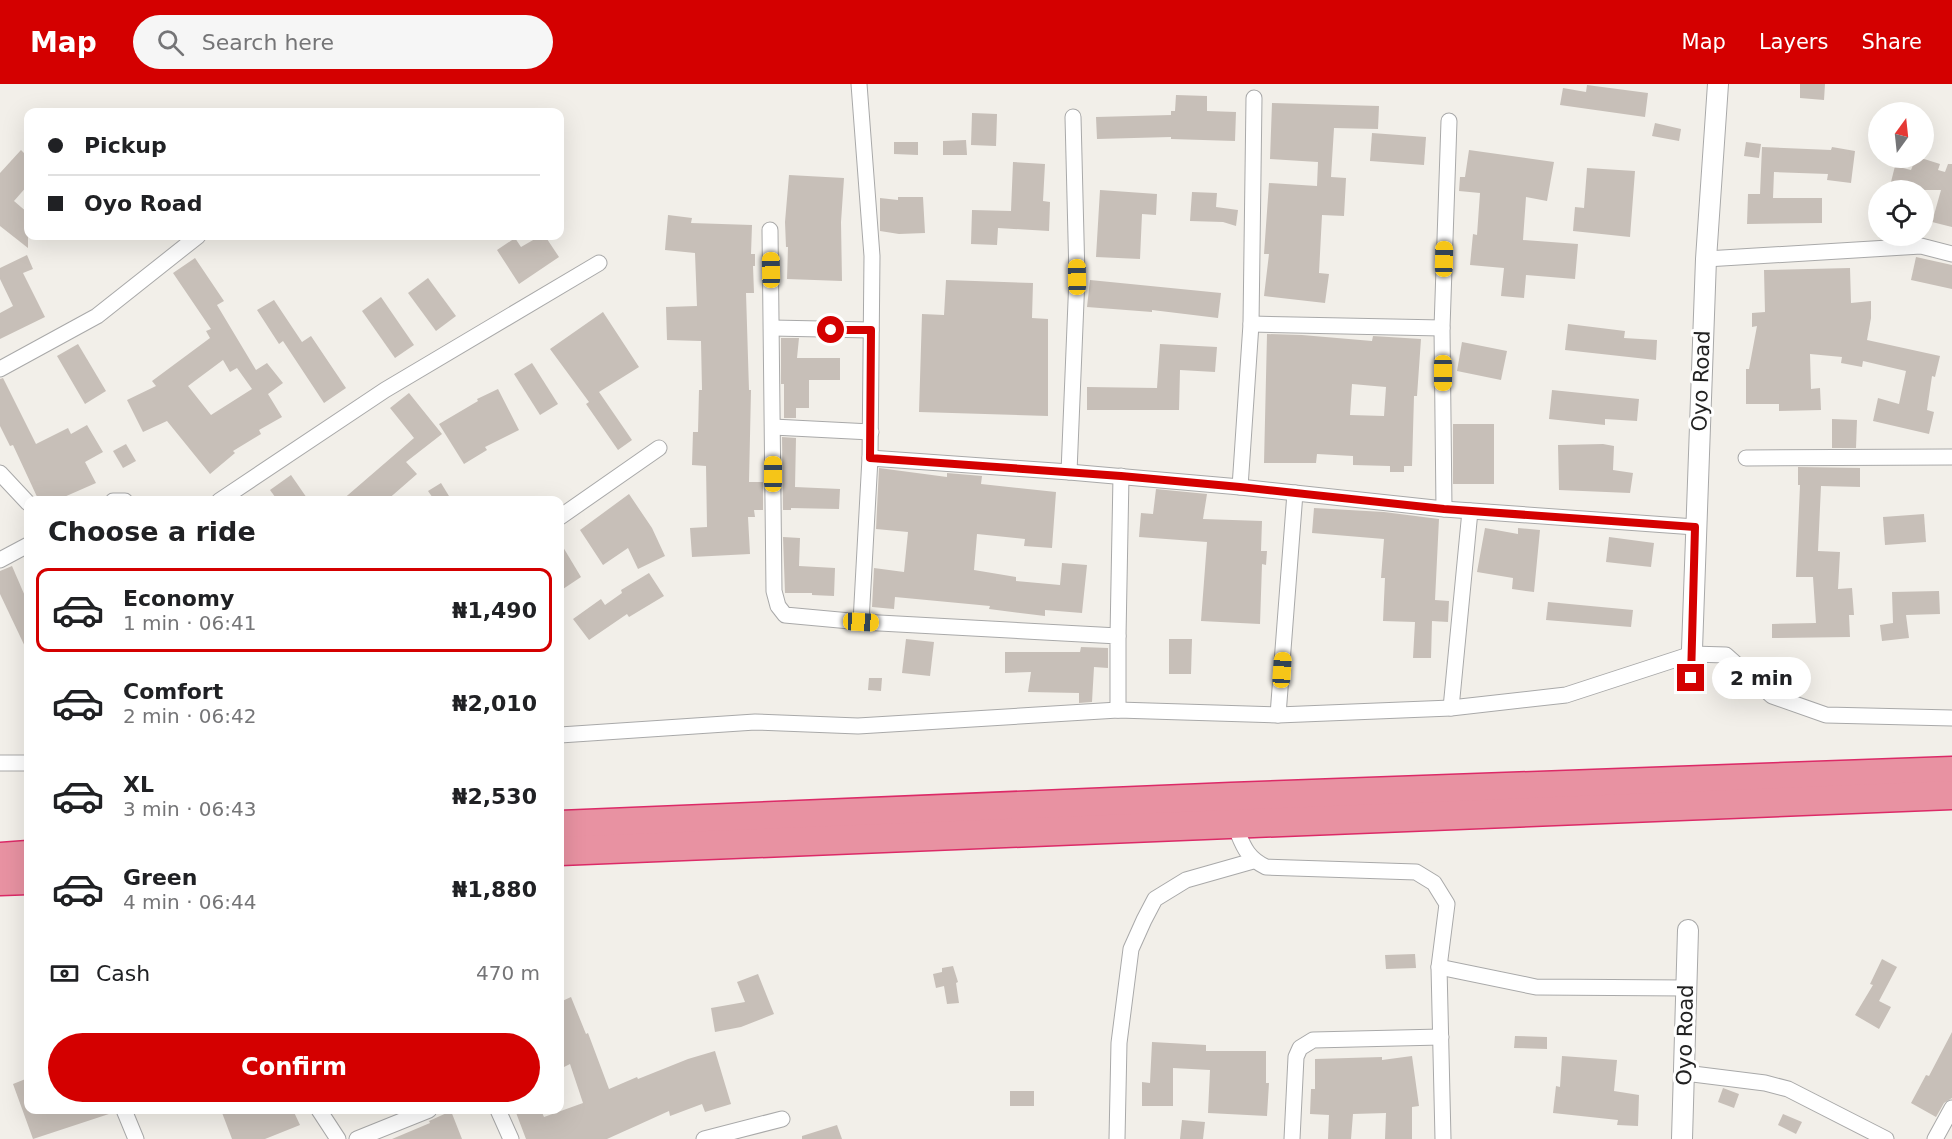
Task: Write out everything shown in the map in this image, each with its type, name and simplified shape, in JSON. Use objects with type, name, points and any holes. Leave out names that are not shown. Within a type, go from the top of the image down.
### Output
[{"type":"highway","points":[[564,825],[1231,797],[1952,771]]},
{"type":"highway","points":[[564,851],[1952,795]]},
{"type":"highway","points":[[0,856],[24,855]]},
{"type":"highway","points":[[0,881],[24,880]]},
{"type":"street","points":[[859,84],[872,255],[871,432],[861,622]]},
{"type":"street","name":"Oyo Road","points":[[1691,678],[1706,259],[1718,84]]},
{"type":"street","points":[[1240,487],[1251,324],[1254,98]]},
{"type":"street","points":[[1069,472],[1077,277],[1073,117]]},
{"type":"street","points":[[1444,509],[1442,328],[1449,121]]},
{"type":"street","points":[[770,230],[774,591],[777,606],[785,615],[861,622],[1118,636]]},
{"type":"street","points":[[0,369],[97,316],[193,240]]},
{"type":"street","points":[[1706,259],[1921,246],[1952,254]]},
{"type":"street","points":[[226,496],[385,390],[600,263]]},
{"type":"street","points":[[1251,324],[1442,328]]},
{"type":"street","points":[[772,328],[871,330]]},
{"type":"street","points":[[773,427],[871,432]]},
{"type":"street","points":[[564,514],[659,448]]},
{"type":"street","points":[[1746,458],[1952,457]]},
{"type":"street","points":[[870,458],[1121,476],[1444,509],[1695,527]]},
{"type":"street","points":[[0,472],[24,498]]},
{"type":"street","points":[[1118,710],[1121,476]]},
{"type":"street","points":[[1278,715],[1295,493]]},
{"type":"street","points":[[1451,708],[1470,511]]},
{"type":"street","points":[[0,561],[24,547]]},
{"type":"street","points":[[564,735],[755,722],[858,726],[1118,710],[1278,715],[1451,708],[1566,695],[1692,654],[1726,656],[1772,696],[1826,715],[1952,718]]},
{"type":"street","points":[[0,763],[24,763]]},
{"type":"street","points":[[1234,824],[1253,861],[1266,867],[1416,872],[1434,883],[1447,904],[1439,967],[1443,1139]]},
{"type":"street","points":[[1118,1139],[1119,1043],[1131,949],[1144,920],[1155,899],[1186,880],[1253,861]]},
{"type":"street","name":"Oyo Road","points":[[1682,1139],[1688,930]]},
{"type":"street","points":[[1439,967],[1536,987],[1686,988]]},
{"type":"street","points":[[1292,1139],[1296,1057],[1300,1048],[1313,1040],[1441,1037]]},
{"type":"street","points":[[1685,1074],[1765,1083],[1788,1089],[1886,1139]]},
{"type":"street","points":[[1935,1139],[1952,1108]]},
{"type":"street","points":[[126,1114],[136,1139]]},
{"type":"street","points":[[322,1114],[338,1139]]},
{"type":"street","points":[[357,1139],[419,1114]]},
{"type":"street","points":[[500,1114],[511,1139]]},
{"type":"street","points":[[704,1139],[723,1137],[782,1119]]},
{"type":"building","points":[[1800,84],[1825,84],[1824,100],[1800,98]]},
{"type":"building","points":[[1587,85],[1648,93],[1645,117],[1560,105],[1563,88],[1586,92]]},
{"type":"building","points":[[1176,95],[1207,96],[1207,111],[1236,112],[1235,141],[1171,139],[1171,137],[1097,139],[1096,117],[1171,115],[1171,111],[1175,111]]},
{"type":"building","points":[[1272,103],[1379,106],[1378,129],[1334,128],[1331,177],[1346,178],[1344,216],[1322,215],[1319,273],[1329,274],[1325,303],[1264,296],[1269,254],[1264,254],[1269,183],[1317,186],[1318,162],[1270,159]]},
{"type":"building","points":[[972,113],[997,114],[996,146],[971,145]]},
{"type":"building","points":[[1655,123],[1681,129],[1679,141],[1652,136]]},
{"type":"building","points":[[1372,133],[1426,137],[1424,165],[1370,161]]},
{"type":"building","points":[[966,140],[967,155],[943,155],[943,141]]},
{"type":"building","points":[[894,142],[918,142],[918,155],[894,154]]},
{"type":"building","points":[[1746,142],[1761,144],[1759,158],[1744,156]]},
{"type":"building","points":[[1762,147],[1831,150],[1832,147],[1855,151],[1851,183],[1827,180],[1828,174],[1774,172],[1773,198],[1822,198],[1822,223],[1747,224],[1748,194],[1760,194]]},
{"type":"building","points":[[21,150],[24,153],[24,190],[14,201],[24,210],[24,240],[28,240],[28,248],[0,226],[0,173]]},
{"type":"building","points":[[1469,150],[1554,162],[1547,201],[1526,197],[1523,240],[1578,244],[1575,279],[1526,275],[1524,298],[1501,296],[1504,268],[1470,265],[1473,234],[1477,235],[1480,193],[1459,191],[1460,177],[1465,177]]},
{"type":"building","points":[[1013,162],[1045,164],[1043,201],[1050,202],[1049,231],[998,228],[997,245],[971,244],[972,210],[1011,211]]},
{"type":"building","points":[[1934,162],[1940,164],[1938,170],[1945,172],[1948,164],[1952,164],[1952,227],[1934,222],[1941,190],[1934,190],[1934,180],[1892,180],[1894,168],[1911,170],[1912,168],[1934,168]]},
{"type":"building","points":[[1587,168],[1635,171],[1630,237],[1573,231],[1575,207],[1584,208]]},
{"type":"building","points":[[789,175],[844,178],[841,222],[842,281],[787,279],[788,247],[786,247],[785,222]]},
{"type":"building","points":[[1100,190],[1157,194],[1156,215],[1142,214],[1140,259],[1096,257]]},
{"type":"building","points":[[1192,192],[1217,193],[1216,207],[1238,210],[1236,226],[1223,222],[1190,221]]},
{"type":"building","points":[[898,197],[923,197],[925,233],[899,234],[880,231],[880,198],[898,200]]},
{"type":"building","points":[[668,215],[692,218],[691,223],[752,225],[751,254],[755,254],[754,293],[746,293],[749,390],[751,390],[749,482],[763,482],[763,510],[754,510],[755,517],[748,517],[750,554],[692,557],[690,528],[707,527],[706,466],[692,465],[693,432],[698,432],[699,390],[702,390],[701,341],[667,340],[666,307],[697,306],[695,253],[665,250]]},
{"type":"building","points":[[512,240],[516,240],[521,247],[533,240],[548,240],[559,257],[519,284],[497,250]]},
{"type":"building","points":[[27,255],[33,269],[23,273],[45,317],[0,339],[0,313],[13,306],[0,279],[0,268]]},
{"type":"building","points":[[1916,257],[1952,265],[1952,289],[1911,280]]},
{"type":"building","points":[[195,258],[224,301],[217,305],[256,370],[267,363],[283,383],[268,394],[282,417],[259,430],[261,434],[233,451],[235,453],[210,474],[167,421],[143,432],[127,400],[156,386],[152,381],[210,338],[206,331],[211,329],[173,273]],"holes":[[[223,360],[230,372],[237,368],[252,389],[211,415],[188,386]]]},
{"type":"building","points":[[1850,268],[1851,303],[1871,301],[1867,340],[1940,356],[1935,377],[1932,376],[1927,410],[1934,412],[1929,434],[1873,421],[1878,398],[1899,404],[1906,371],[1863,361],[1862,367],[1841,363],[1842,357],[1810,354],[1811,389],[1820,388],[1821,410],[1779,411],[1779,404],[1746,404],[1746,369],[1749,369],[1757,326],[1752,327],[1752,313],[1765,312],[1764,270]]},
{"type":"building","points":[[428,278],[456,316],[436,331],[408,293]]},
{"type":"building","points":[[946,280],[1033,283],[1032,318],[1048,319],[1048,416],[919,412],[922,314],[944,315]]},
{"type":"building","points":[[1090,280],[1221,293],[1218,318],[1152,310],[1152,312],[1087,307]]},
{"type":"building","points":[[381,297],[414,345],[395,358],[362,311]]},
{"type":"building","points":[[274,300],[302,342],[311,336],[346,388],[324,403],[283,341],[279,344],[257,310]]},
{"type":"building","points":[[603,312],[639,367],[599,392],[632,440],[618,450],[586,404],[589,402],[550,349]]},
{"type":"building","points":[[1568,324],[1625,331],[1624,338],[1657,340],[1656,360],[1565,350]]},
{"type":"building","points":[[1267,334],[1372,341],[1373,336],[1421,339],[1417,396],[1414,396],[1412,466],[1404,466],[1404,472],[1390,472],[1390,466],[1353,465],[1353,456],[1317,454],[1316,463],[1264,463]],"holes":[[[1352,384],[1386,387],[1384,416],[1350,415]]]},
{"type":"building","points":[[781,338],[799,338],[797,358],[840,358],[840,380],[809,380],[809,408],[796,408],[796,418],[784,418]]},
{"type":"building","points":[[1462,342],[1507,351],[1501,380],[1457,371]]},
{"type":"building","points":[[78,344],[106,391],[85,404],[57,356]]},
{"type":"building","points":[[1160,344],[1217,347],[1215,372],[1180,370],[1179,410],[1087,410],[1087,387],[1157,388]]},
{"type":"building","points":[[532,363],[558,404],[540,415],[514,374]]},
{"type":"building","points":[[3,378],[36,444],[68,428],[71,434],[87,425],[103,452],[85,462],[96,483],[66,496],[37,496],[13,445],[10,446],[0,426],[0,379]]},
{"type":"building","points":[[498,389],[519,430],[485,447],[487,450],[464,464],[439,424],[478,401],[477,399]]},
{"type":"building","points":[[1552,390],[1639,399],[1637,421],[1605,419],[1605,425],[1549,419]]},
{"type":"building","points":[[409,393],[442,434],[406,462],[417,474],[392,496],[347,496],[414,438],[390,408]]},
{"type":"building","points":[[1832,419],[1857,420],[1856,448],[1832,448]]},
{"type":"building","points":[[1453,424],[1494,424],[1494,484],[1453,484]]},
{"type":"building","points":[[782,437],[796,438],[795,487],[840,489],[839,509],[791,508],[791,510],[783,510]]},
{"type":"building","points":[[126,444],[136,461],[123,468],[113,451]]},
{"type":"building","points":[[1603,444],[1614,446],[1613,470],[1633,473],[1630,493],[1559,490],[1558,445]]},
{"type":"building","points":[[1798,467],[1860,468],[1860,487],[1821,486],[1818,551],[1840,552],[1838,589],[1852,588],[1854,615],[1849,615],[1850,637],[1772,638],[1772,624],[1816,623],[1813,577],[1796,577],[1800,485],[1798,485]]},
{"type":"building","points":[[879,468],[947,477],[947,473],[982,476],[981,484],[1056,492],[1052,548],[1024,546],[1025,539],[977,534],[974,570],[1016,577],[1016,581],[1060,585],[1062,563],[1087,565],[1082,613],[1045,610],[1045,616],[989,609],[990,606],[895,597],[894,609],[872,607],[874,568],[904,572],[908,532],[876,529]]},
{"type":"building","points":[[291,475],[306,496],[274,496],[270,490]]},
{"type":"building","points":[[441,483],[449,496],[432,496],[428,491]]},
{"type":"building","points":[[1156,489],[1207,494],[1203,519],[1262,521],[1261,551],[1267,551],[1266,565],[1262,564],[1260,624],[1201,621],[1207,542],[1139,537],[1141,513],[1153,514]]},
{"type":"building","points":[[629,494],[652,528],[665,556],[638,569],[628,548],[603,565],[580,530]]},
{"type":"building","points":[[1314,508],[1384,512],[1439,519],[1435,600],[1449,601],[1448,622],[1432,621],[1431,658],[1413,658],[1415,622],[1383,621],[1385,578],[1381,578],[1384,539],[1312,533]]},
{"type":"building","points":[[1924,514],[1926,542],[1885,545],[1883,517]]},
{"type":"building","points":[[1485,528],[1518,534],[1518,528],[1540,530],[1534,592],[1512,589],[1513,578],[1477,572]]},
{"type":"building","points":[[783,537],[800,538],[799,566],[835,568],[834,596],[785,593]]},
{"type":"building","points":[[1609,537],[1654,543],[1651,567],[1606,562]]},
{"type":"building","points":[[564,549],[581,577],[564,588]]},
{"type":"building","points":[[12,566],[24,594],[24,645],[0,594],[0,571]]},
{"type":"building","points":[[649,573],[664,596],[629,617],[627,614],[589,640],[573,619],[601,599],[605,605],[622,593],[621,590]]},
{"type":"building","points":[[1939,591],[1940,614],[1906,615],[1909,638],[1882,641],[1880,625],[1893,623],[1892,592]]},
{"type":"building","points":[[1548,602],[1633,610],[1631,627],[1546,620]]},
{"type":"building","points":[[906,639],[934,642],[930,676],[902,673]]},
{"type":"building","points":[[1169,639],[1192,639],[1191,674],[1169,674]]},
{"type":"building","points":[[1081,647],[1108,648],[1108,668],[1094,667],[1092,702],[1079,703],[1079,693],[1028,692],[1031,672],[1005,673],[1005,652],[1080,652]]},
{"type":"building","points":[[869,678],[882,678],[881,691],[868,690]]},
{"type":"building","points":[[1415,954],[1416,968],[1386,969],[1385,955]]},
{"type":"building","points":[[1882,959],[1897,967],[1879,1001],[1891,1007],[1879,1029],[1855,1015],[1873,985],[1870,984]]},
{"type":"building","points":[[953,966],[958,982],[956,983],[959,1003],[947,1004],[944,986],[936,988],[933,974],[942,972],[942,968]]},
{"type":"building","points":[[758,974],[774,1014],[741,1027],[715,1032],[711,1008],[745,1002],[737,982]]},
{"type":"building","points":[[571,997],[586,1034],[588,1033],[609,1089],[637,1077],[638,1079],[715,1051],[731,1104],[705,1112],[702,1104],[670,1116],[669,1111],[607,1139],[526,1139],[517,1114],[543,1114],[544,1117],[564,1114],[564,1110],[583,1103],[570,1064],[564,1067],[564,1000]]},
{"type":"building","points":[[1952,1032],[1952,1098],[1944,1103],[1936,1117],[1911,1103],[1926,1075],[1929,1076]]},
{"type":"building","points":[[1515,1036],[1547,1037],[1547,1049],[1514,1048]]},
{"type":"building","points":[[1152,1042],[1206,1045],[1206,1051],[1266,1051],[1266,1083],[1269,1083],[1267,1116],[1208,1113],[1210,1070],[1173,1068],[1173,1106],[1142,1106],[1142,1082],[1150,1083]]},
{"type":"building","points":[[1412,1056],[1419,1106],[1412,1107],[1412,1139],[1385,1139],[1386,1113],[1353,1114],[1351,1139],[1328,1139],[1329,1115],[1310,1114],[1311,1089],[1315,1089],[1315,1059],[1382,1057],[1382,1060]]},
{"type":"building","points":[[1562,1056],[1617,1060],[1614,1091],[1639,1095],[1638,1126],[1617,1125],[1618,1120],[1553,1113],[1556,1086],[1560,1087]]},
{"type":"building","points":[[24,1080],[24,1114],[109,1114],[33,1139],[13,1084]]},
{"type":"building","points":[[1723,1088],[1739,1094],[1734,1108],[1718,1102]]},
{"type":"building","points":[[1010,1091],[1034,1091],[1034,1106],[1010,1106]]},
{"type":"building","points":[[223,1114],[295,1114],[300,1125],[265,1139],[232,1139]]},
{"type":"building","points":[[444,1114],[452,1114],[462,1139],[392,1139],[430,1123],[429,1121]]},
{"type":"building","points":[[1783,1114],[1802,1122],[1796,1134],[1778,1125]]},
{"type":"building","points":[[1182,1120],[1205,1122],[1203,1139],[1180,1139]]},
{"type":"building","points":[[837,1125],[842,1139],[802,1139],[802,1136]]},
{"type":"route","points":[[831,330],[871,330],[870,458],[1121,476],[1444,509],[1695,527],[1691,678]]}]
